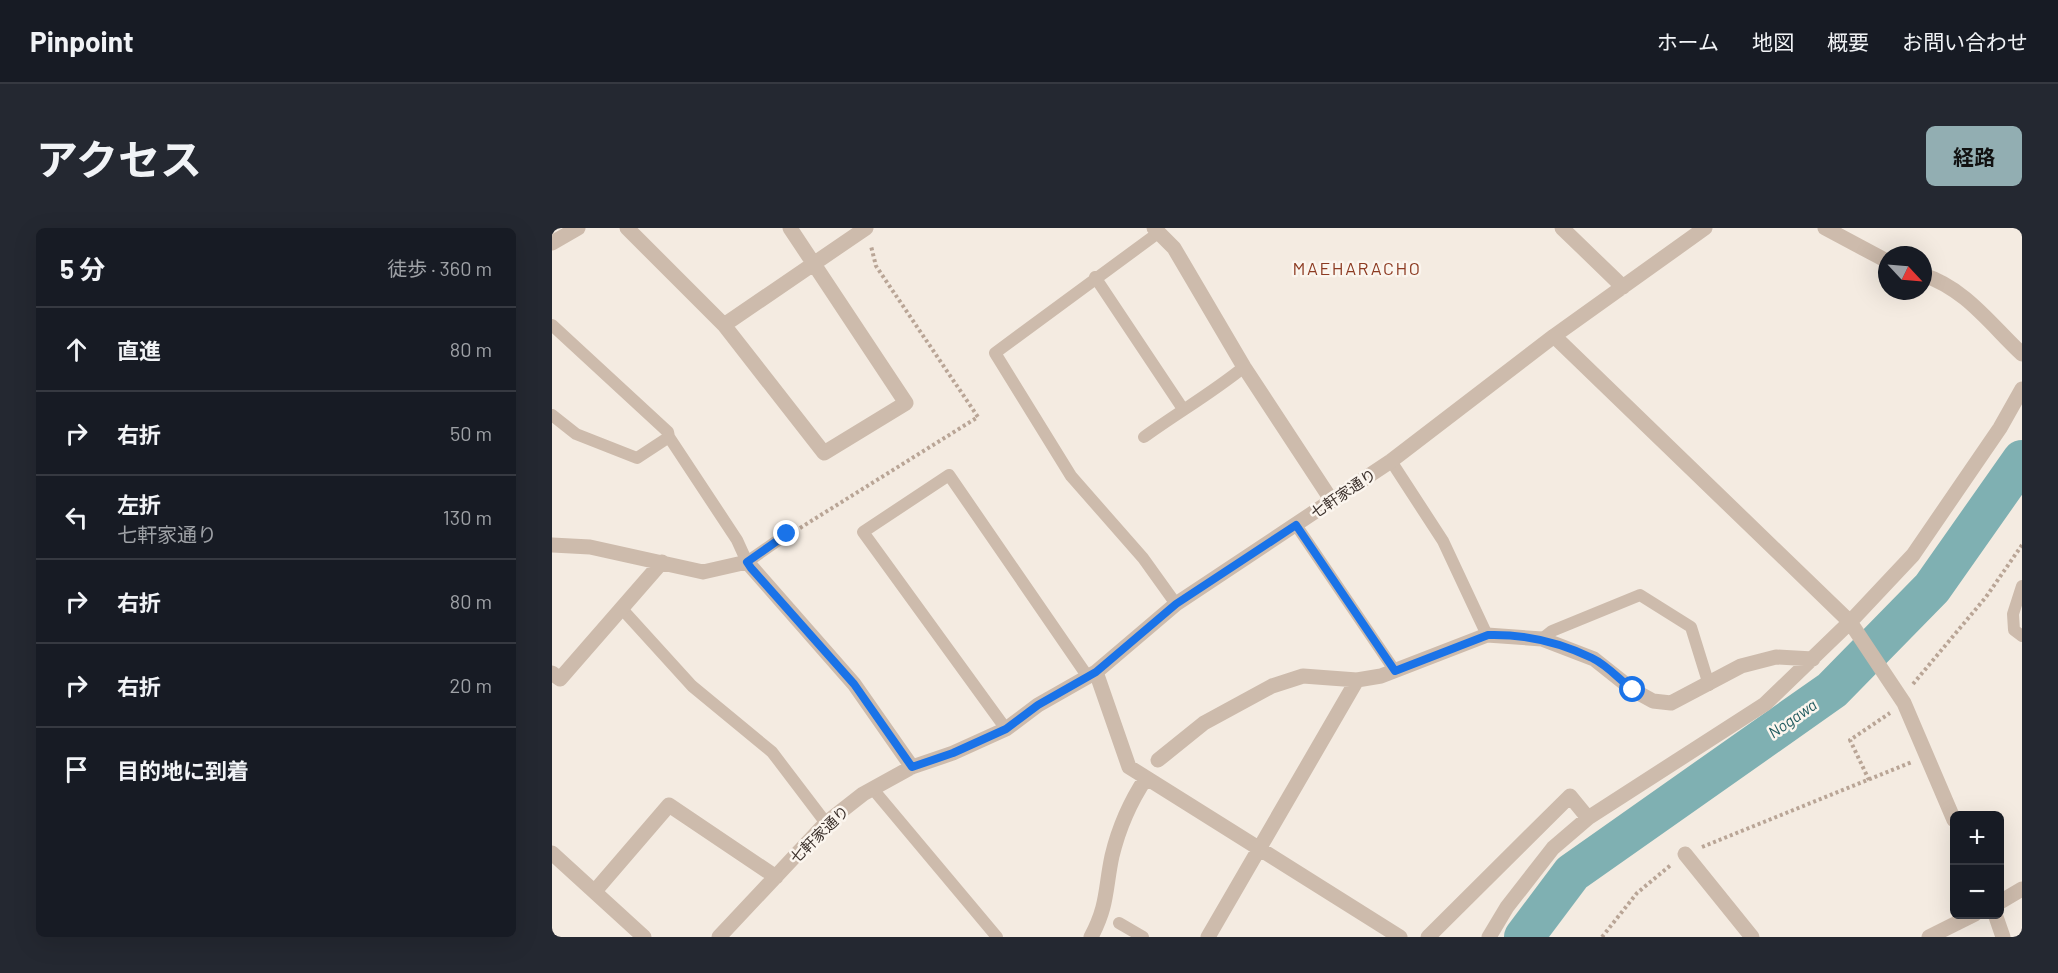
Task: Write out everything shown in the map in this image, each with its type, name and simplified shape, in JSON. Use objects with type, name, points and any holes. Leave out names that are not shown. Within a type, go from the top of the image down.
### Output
[{"type":"street","points":[[552,243],[578,228]]},
{"type":"street","points":[[627,228],[724,325],[825,453],[906,402],[790,228]]},
{"type":"street","points":[[724,325],[866,228]]},
{"type":"street","points":[[1562,228],[1623,287]]},
{"type":"street","name":"七軒家通り","points":[[719,937],[826,824],[872,788],[912,767],[953,753],[1006,729],[1038,705],[1092,675],[1176,604],[1391,461],[1554,336],[1705,228]]},
{"type":"street","points":[[1825,228],[1878,256]]},
{"type":"street","points":[[1156,231],[1174,248],[1244,368],[1332,501]]},
{"type":"street","points":[[1932,278],[1970,301],[2022,354]]},
{"type":"street","points":[[1554,336],[1850,622],[1903,700],[1950,811]]},
{"type":"street","points":[[1489,937],[1507,908],[1553,848],[1588,818],[1765,704],[1850,622],[1913,555],[2000,428],[2022,389]]},
{"type":"street","points":[[552,545],[590,547],[703,572],[747,562],[854,684],[912,767]]},
{"type":"street","points":[[552,673],[560,679],[662,562]]},
{"type":"street","points":[[1158,760],[1204,723],[1272,686],[1303,676],[1357,680],[1395,671],[1488,635],[1542,639],[1594,659],[1633,690],[1653,701],[1671,703],[1709,685],[1741,666],[1767,660],[1813,659]]},
{"type":"street","points":[[1092,675],[1129,768],[1401,937]]},
{"type":"street","points":[[1208,937],[1357,680]]},
{"type":"street","points":[[1091,937],[1103,914],[1112,857],[1121,823],[1146,778]]},
{"type":"street","points":[[1428,937],[1570,796],[1588,818]]},
{"type":"street","points":[[595,891],[669,805],[776,877]]},
{"type":"street","points":[[552,853],[644,937]]},
{"type":"street","points":[[1685,854],[1752,937]]},
{"type":"street","points":[[2004,900],[2022,889]]},
{"type":"street","points":[[1929,937],[1967,919]]},
{"type":"street","points":[[1996,919],[2003,937]]},
{"type":"lane","points":[[1156,231],[995,353],[1071,476],[1143,558],[1176,604]]},
{"type":"lane","points":[[1095,277],[1183,409]]},
{"type":"lane","points":[[552,325],[668,432],[669,437],[737,540],[747,562],[787,534]]},
{"type":"lane","points":[[1144,437],[1183,409],[1212,393],[1244,368]]},
{"type":"lane","points":[[552,415],[576,434],[637,458],[669,437]]},
{"type":"lane","points":[[1391,461],[1443,541],[1488,635]]},
{"type":"lane","points":[[1006,729],[863,532],[950,476],[1092,675]]},
{"type":"lane","points":[[1296,525],[1395,671]]},
{"type":"lane","points":[[2022,586],[2014,630],[2022,636]]},
{"type":"lane","points":[[1542,639],[1552,631],[1640,595],[1691,627],[1709,685]]},
{"type":"lane","points":[[622,609],[692,686],[772,752],[826,824]]},
{"type":"lane","points":[[872,788],[997,937]]},
{"type":"lane","points":[[1119,923],[1143,937]]},
{"type":"path","points":[[1869,780],[1850,740],[1903,700],[1986,597],[2022,545]]},
{"type":"path","points":[[1602,937],[1637,893],[1685,854],[1926,756]]},
{"type":"waterway","name":"Nogawa","points":[[1524,937],[1572,873],[1832,690],[1932,588],[2022,460]]},
{"type":"district","name":"MAEHARACHO","points":[[1357,268]]},
{"type":"route","points":[[787,534],[747,562],[854,684],[912,767],[953,753],[1006,729],[1038,705],[1096,672],[1176,604],[1296,525],[1395,671],[1488,635],[1503,635],[1542,639],[1594,659],[1633,690]]}]
